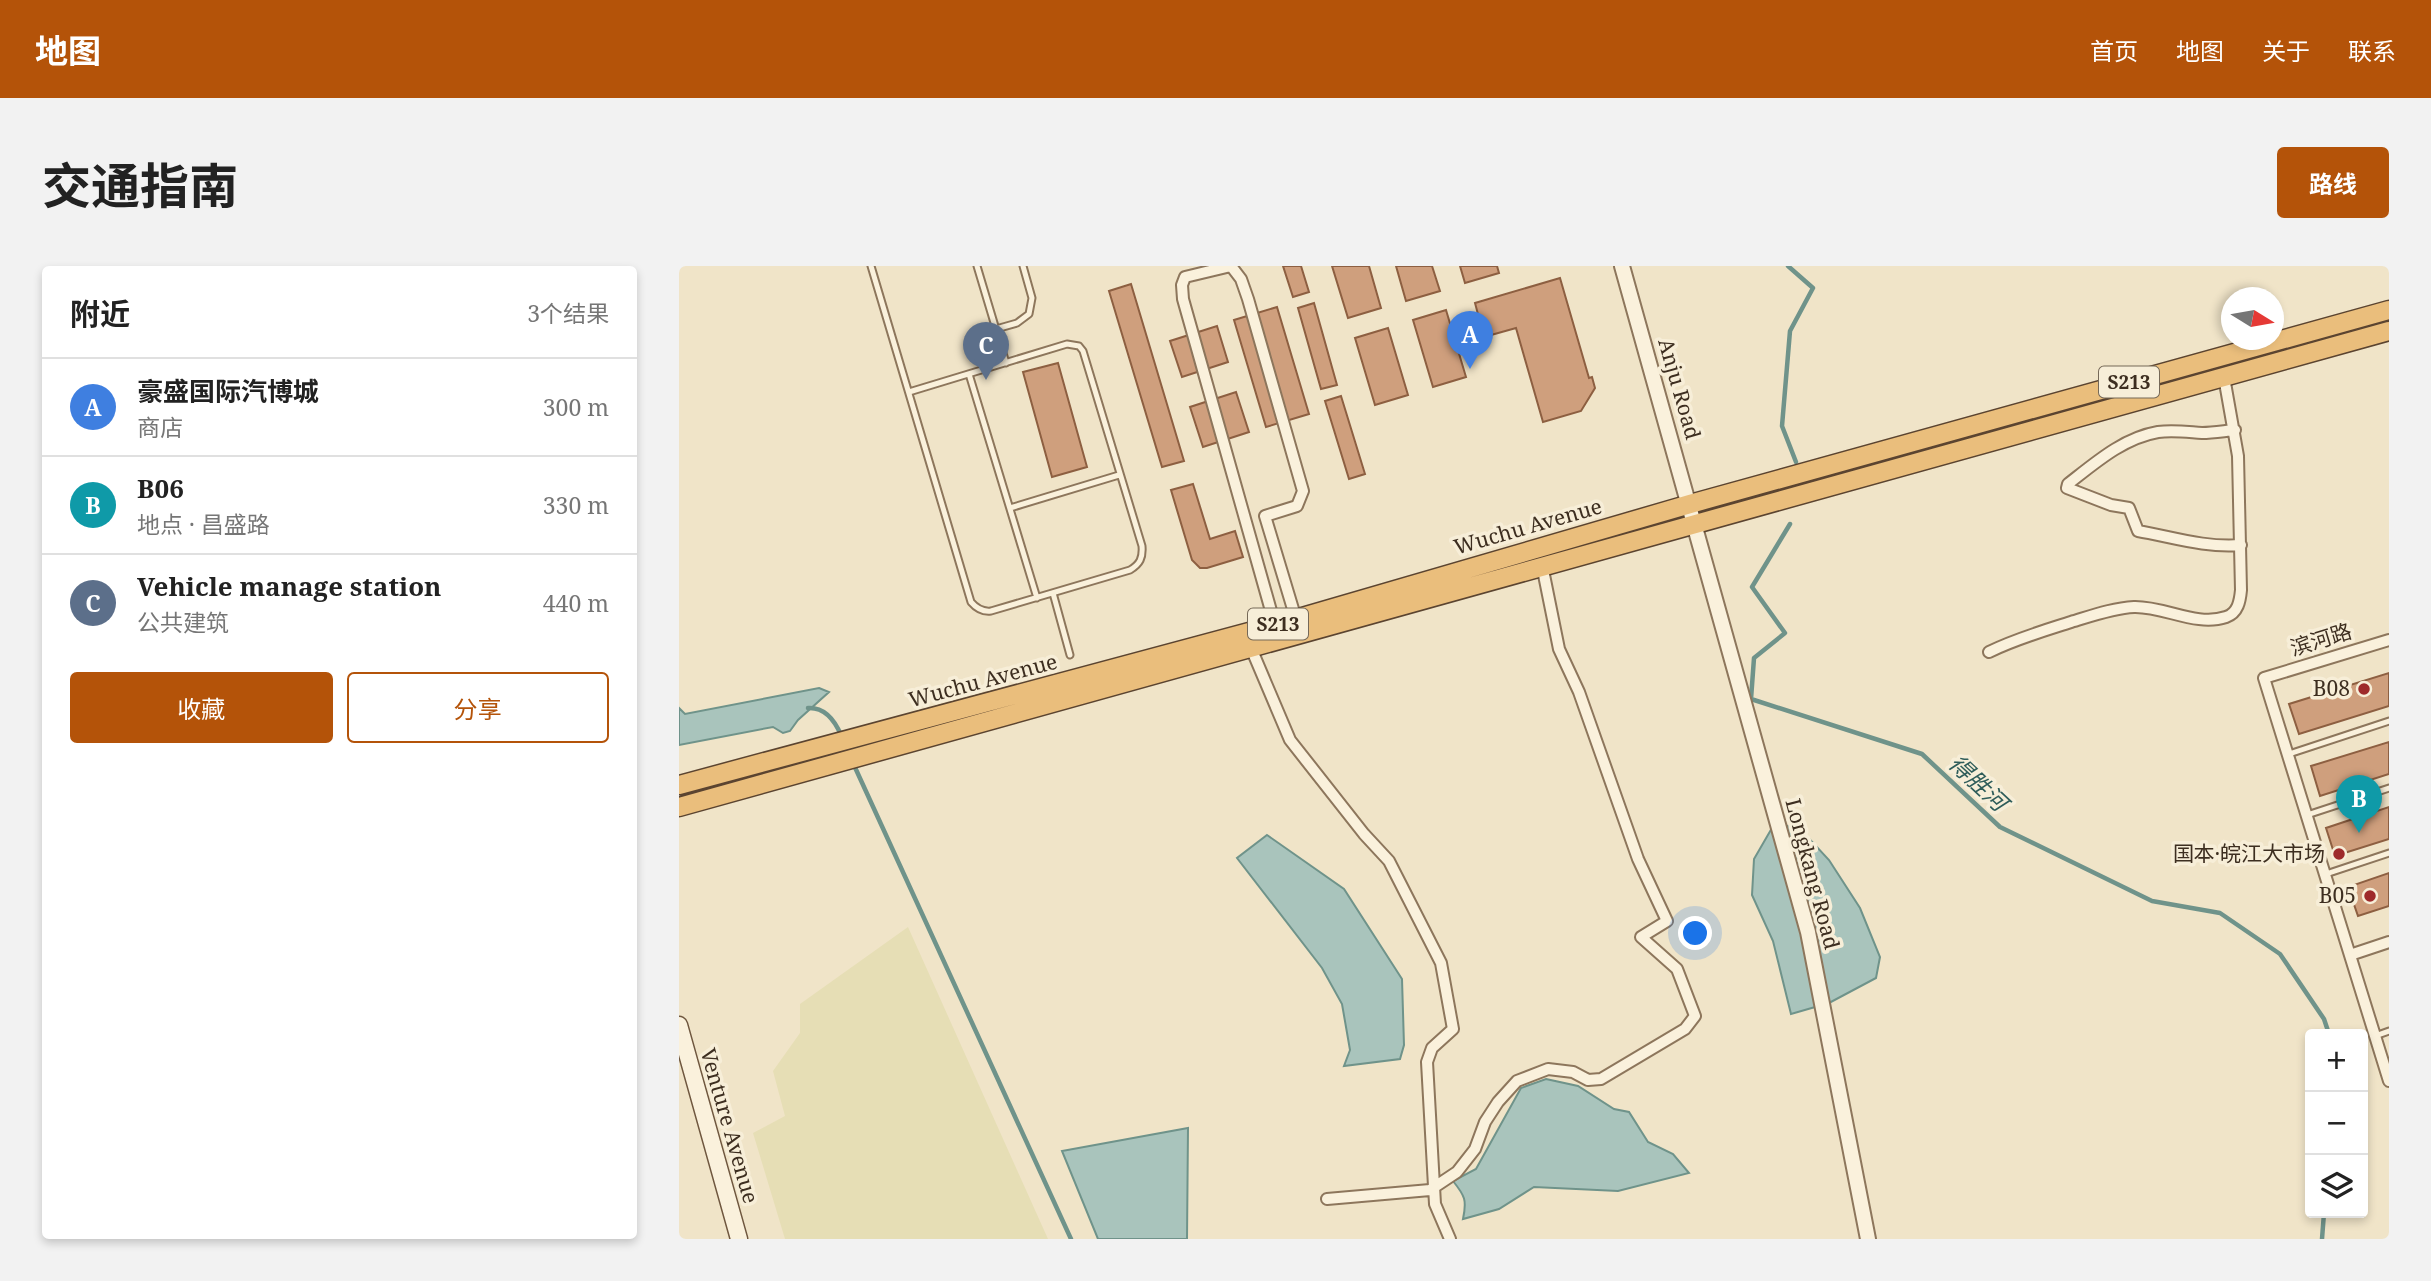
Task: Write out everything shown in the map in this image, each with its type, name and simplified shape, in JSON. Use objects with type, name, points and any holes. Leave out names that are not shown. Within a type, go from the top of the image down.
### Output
[{"type":"highway","name":"Wuchu Avenue","points":[[679,785],[1275,625],[1690,504],[2389,310]]},
{"type":"highway","name":"Wuchu Avenue","points":[[679,807],[2389,331]]},
{"type":"main road","name":"Venture Avenue","points":[[679,1026],[739,1239]]},
{"type":"street","points":[[1275,625],[1183,299],[1182,285],[1185,277],[1231,266],[1241,279],[1248,299],[1303,491],[1297,506],[1265,516],[1296,619]]},
{"type":"street","name":"Anju Road","points":[[1622,266],[1695,524]]},
{"type":"street","points":[[1989,652],[2011,641],[2061,625],[2134,607],[2205,619],[2232,614],[2240,601],[2238,456],[2224,377]]},
{"type":"street","points":[[2235,430],[2202,433],[2157,432],[2129,441],[2090,467],[2068,484],[2067,488],[2111,505],[2129,508],[2138,531],[2211,546],[2241,545]]},
{"type":"street","name":"Longkang Road","points":[[1695,524],[1808,932],[1868,1239]]},
{"type":"street","points":[[1327,1199],[1430,1190],[1457,1172],[1475,1149],[1485,1122],[1497,1101],[1517,1081],[1548,1069],[1573,1072],[1588,1080],[1601,1079],[1685,1029],[1695,1016],[1677,969],[1641,937],[1667,921],[1638,859],[1579,692],[1559,649],[1542,565]]},
{"type":"street","name":"滨河路","points":[[2288,754],[2264,678],[2389,640]]},
{"type":"street","points":[[1251,648],[1290,740],[1364,834],[1389,860],[1441,963],[1454,1029],[1432,1048],[1427,1062],[1436,1204],[1450,1239]]},
{"type":"street","points":[[2288,754],[2389,1081]]},
{"type":"street","points":[[2350,955],[2389,942]]},
{"type":"lane","points":[[871,266],[971,602],[980,610],[991,611],[1130,570],[1139,563],[1142,546],[1083,351],[1079,346],[1067,344],[909,392]]},
{"type":"lane","points":[[977,266],[1006,363]]},
{"type":"lane","points":[[996,329],[1017,323],[1029,314],[1033,298],[1023,266]]},
{"type":"lane","points":[[969,374],[1037,598]]},
{"type":"lane","points":[[1010,508],[1119,475]]},
{"type":"lane","points":[[1053,593],[1070,655]]},
{"type":"lane","points":[[2288,754],[2389,721]]},
{"type":"lane","points":[[2307,815],[2389,788]]},
{"type":"lane","points":[[2325,874],[2389,853]]},
{"type":"lane","points":[[2375,1036],[2389,1031]]},
{"type":"shaded area","points":[[908,927],[1048,1239],[785,1239],[753,1133],[785,1116],[773,1071],[800,1033],[800,1004]]},
{"type":"water","points":[[819,688],[829,692],[798,720],[790,731],[783,733],[773,727],[679,745],[679,708],[685,714]]},
{"type":"water","points":[[1776,821],[1804,833],[1829,860],[1860,908],[1880,957],[1876,978],[1829,1003],[1791,1014],[1773,941],[1752,895],[1754,859]]},
{"type":"water","points":[[1267,835],[1344,889],[1402,979],[1404,1045],[1400,1059],[1344,1066],[1350,1050],[1342,1004],[1322,968],[1237,858]]},
{"type":"water","points":[[1546,1079],[1578,1086],[1614,1109],[1629,1112],[1648,1142],[1673,1154],[1689,1173],[1618,1191],[1534,1187],[1499,1209],[1463,1219],[1464,1198],[1453,1181],[1476,1169],[1521,1088]]},
{"type":"water","points":[[1188,1128],[1187,1239],[1098,1239],[1062,1151]]},
{"type":"building","points":[[1283,266],[1301,266],[1309,292],[1293,297]]},
{"type":"building","points":[[1332,266],[1369,266],[1381,308],[1348,318]]},
{"type":"building","points":[[1396,266],[1432,266],[1440,291],[1406,301]]},
{"type":"building","points":[[1460,266],[1497,266],[1499,273],[1465,283]]},
{"type":"building","points":[[1560,278],[1589,378],[1592,377],[1595,388],[1581,411],[1543,422],[1516,328],[1484,337],[1475,303]]},
{"type":"building","points":[[1131,284],[1184,461],[1162,467],[1109,291]]},
{"type":"building","points":[[1314,303],[1337,385],[1321,389],[1298,308]]},
{"type":"building","points":[[1277,307],[1309,414],[1266,427],[1234,320]]},
{"type":"building","points":[[1446,310],[1466,377],[1433,387],[1413,320]]},
{"type":"building","points":[[1217,326],[1228,362],[1182,377],[1170,341]]},
{"type":"building","points":[[1388,328],[1408,395],[1375,405],[1355,338]]},
{"type":"building","points":[[1058,363],[1087,467],[1052,477],[1023,372]]},
{"type":"building","points":[[1236,392],[1249,432],[1203,447],[1190,407]]},
{"type":"building","points":[[1341,396],[1365,474],[1349,479],[1325,401]]},
{"type":"building","points":[[1193,484],[1210,539],[1235,531],[1243,557],[1207,568],[1200,568],[1192,560],[1171,490]]},
{"type":"building","name":"B08","points":[[2389,673],[2389,706],[2299,734],[2289,704]]},
{"type":"building","points":[[2389,742],[2389,774],[2320,796],[2311,766]]},
{"type":"building","points":[[2389,807],[2389,839],[2335,856],[2326,828]]},
{"type":"building","name":"B05","points":[[2389,873],[2389,906],[2358,916],[2348,887]]},
{"type":"waterway","name":"得胜河","points":[[1788,266],[1813,288],[1790,331],[1782,426],[1796,462]]},
{"type":"waterway","name":"得胜河","points":[[1790,524],[1752,587],[1785,633],[1754,658],[1751,699],[1922,754],[2000,827],[2152,901],[2220,913],[2280,954],[2324,1019],[2327,1029]]},
{"type":"waterway","points":[[808,708],[814,708],[829,716],[841,735]]},
{"type":"waterway","points":[[853,763],[1071,1239]]},
{"type":"waterway","name":"得胜河","points":[[2322,1239],[2324,1218]]},
{"type":"place","name":"豪盛国际汽博城","points":[[1470,369]]},
{"type":"place","name":"Vehicle manage station","points":[[986,380]]},
{"type":"place","name":"B08","points":[[2364,689]]},
{"type":"place","name":"B06","points":[[2359,833]]},
{"type":"place","name":"国本·皖江大市场","points":[[2339,854]]},
{"type":"place","name":"B05","points":[[2370,896]]}]
